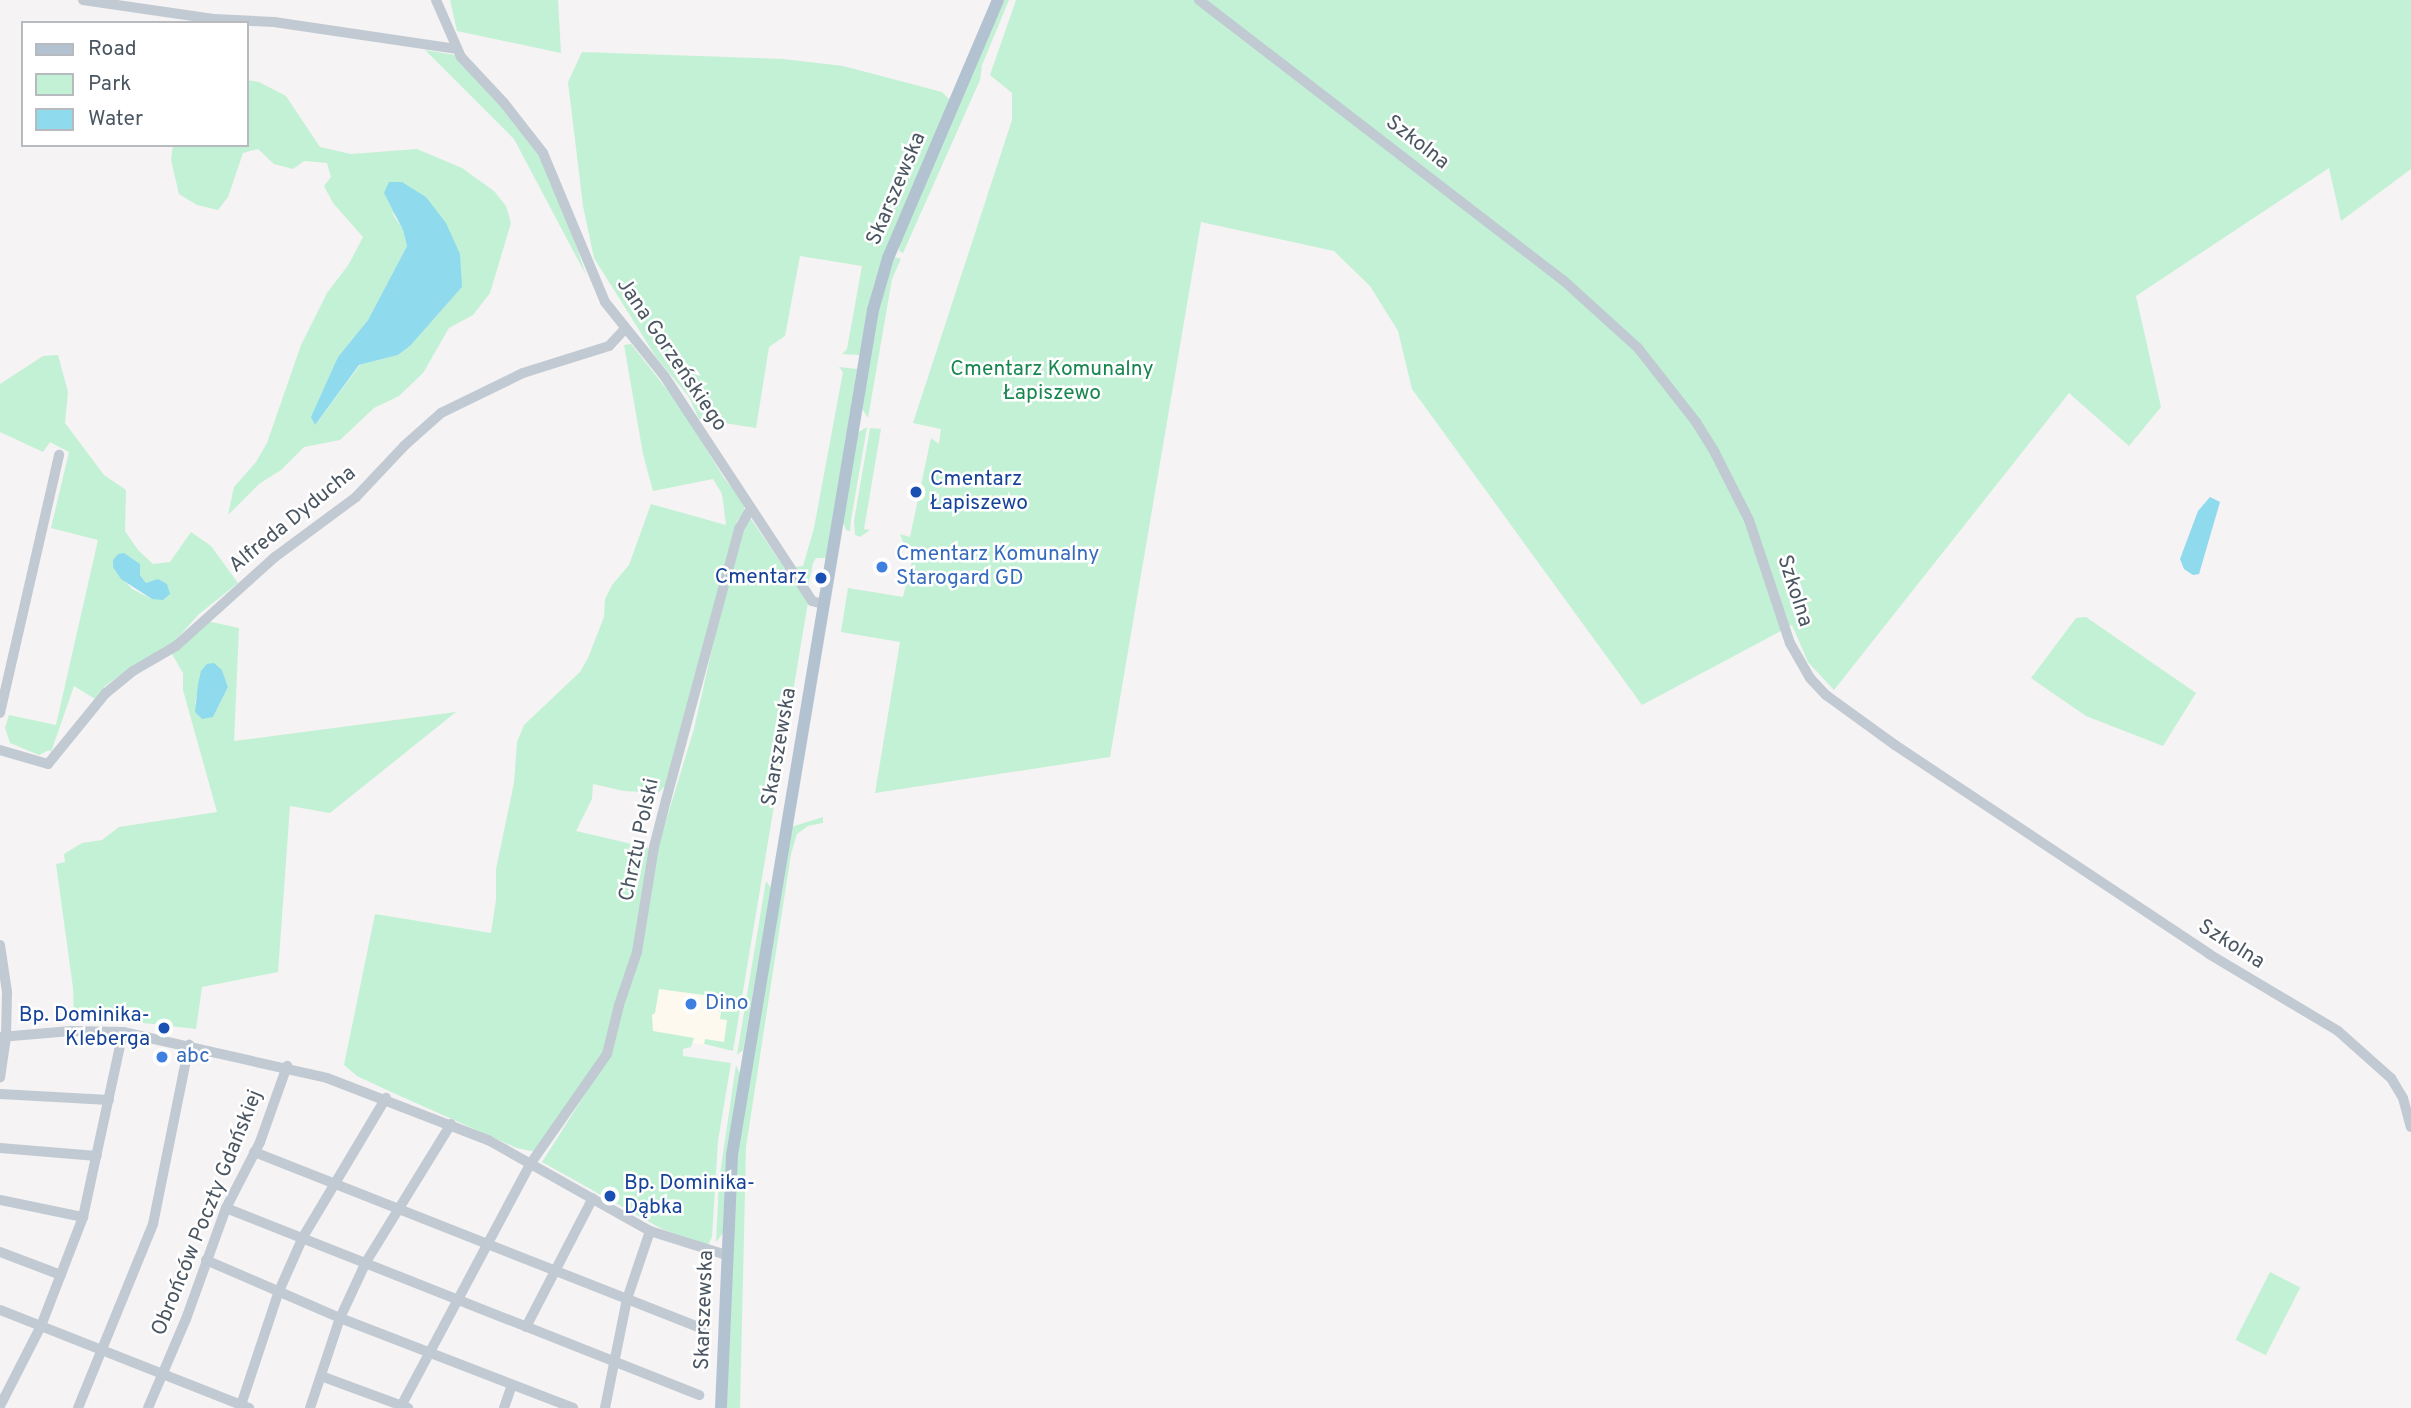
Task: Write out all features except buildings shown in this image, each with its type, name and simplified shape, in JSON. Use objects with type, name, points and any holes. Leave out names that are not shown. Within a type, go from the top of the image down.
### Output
[{"type":"main road","name":"Skarszewska","points":[[721,1408],[732,1155],[879,285],[998,0]]},
{"type":"street","name":"Jana Gorzeńskiego","points":[[436,0],[456,49],[543,153],[605,302],[665,377],[812,601],[824,604]]},
{"type":"street","name":"Szkolna","points":[[1199,0],[1563,279],[1636,346],[1661,375],[1715,453],[1749,520],[1790,643],[1810,678],[1826,695],[1887,740],[2209,954],[2338,1031],[2391,1078],[2410,1114],[2411,1126]]},
{"type":"street","points":[[83,1],[214,19],[274,22],[456,49]]},
{"type":"street","name":"Alfreda Dyducha","points":[[0,750],[48,764],[106,693],[133,671],[176,646],[275,558],[356,497],[404,446],[441,413],[523,373],[609,346],[625,329]]},
{"type":"street","points":[[0,713],[59,455]]},
{"type":"street","name":"Chrztu Polski","points":[[403,1407],[429,1351],[531,1163],[607,1054],[619,1005],[637,952],[654,847],[666,800],[739,529],[751,508]]},
{"type":"street","points":[[0,945],[7,992],[0,1078]]},
{"type":"street","points":[[3,1037],[71,1031],[123,1032],[286,1066],[386,1098],[451,1124],[531,1163],[650,1231],[726,1255]]},
{"type":"street","points":[[2,1399],[41,1326],[83,1217],[123,1032]]},
{"type":"street","points":[[78,1408],[104,1350],[159,1202],[189,1045]]},
{"type":"street","name":"Obrońców Poczty Gdańskiej","points":[[148,1408],[164,1374],[226,1208],[254,1152],[286,1066]]},
{"type":"street","points":[[0,1094],[109,1100]]},
{"type":"street","points":[[0,1310],[243,1407],[279,1291],[303,1237],[386,1098]]},
{"type":"street","points":[[310,1408],[341,1318],[366,1262],[451,1124]]},
{"type":"street","points":[[0,1148],[97,1156]]},
{"type":"street","points":[[254,1152],[705,1330]]},
{"type":"street","points":[[526,1327],[593,1198]]},
{"type":"street","points":[[0,1200],[83,1217]]},
{"type":"street","points":[[226,1208],[699,1395]]},
{"type":"street","points":[[604,1408],[627,1299],[650,1231]]},
{"type":"street","points":[[0,1252],[61,1275]]},
{"type":"street","points":[[206,1260],[341,1318],[573,1408]]},
{"type":"street","points":[[321,1376],[403,1407]]},
{"type":"street","points":[[504,1408],[512,1385]]},
{"type":"shaded area","points":[[636,979],[742,995],[734,1042],[725,1048],[635,1035]]},
{"type":"green space","points":[[450,0],[558,0],[561,53],[457,31]]},
{"type":"green space","points":[[1004,0],[1009,0],[982,65],[980,80],[903,253],[899,251],[900,241]]},
{"type":"green space","name":"Cmentarz Komunalny Łapiszewo","points":[[1016,0],[2411,0],[2411,169],[2341,221],[2329,168],[2136,296],[2161,407],[2129,446],[2069,393],[1834,690],[1808,662],[1792,625],[1642,705],[1412,389],[1398,331],[1370,286],[1334,251],[1201,222],[1110,757],[875,793],[900,642],[841,632],[848,588],[903,597],[914,553],[910,546],[904,544],[900,534],[910,537],[931,438],[939,444],[941,429],[913,423],[1012,120],[1012,93],[990,75]]},
{"type":"green space","points":[[425,50],[455,55],[506,111],[535,148],[556,185],[586,275],[514,139]]},
{"type":"green space","points":[[582,52],[783,59],[843,66],[942,92],[950,100],[883,256],[873,287],[860,355],[842,354],[847,349],[862,266],[800,256],[785,336],[769,347],[756,428],[699,419],[689,397],[656,357],[594,258],[583,206],[568,82]]},
{"type":"green space","points":[[248,80],[259,82],[286,96],[320,147],[351,154],[417,149],[462,168],[494,191],[506,206],[511,223],[490,293],[473,315],[449,328],[423,373],[399,396],[374,408],[340,440],[304,447],[281,470],[259,484],[228,515],[234,487],[256,462],[267,443],[301,345],[327,293],[349,264],[363,237],[333,203],[324,186],[331,177],[327,163],[304,161],[293,169],[274,164],[258,149],[243,153],[228,197],[218,210],[197,205],[179,194],[171,160],[173,147],[248,147]],"holes":[[[391,211],[462,287],[410,346],[398,355],[360,365],[315,425],[338,357],[368,320],[407,246],[403,230]]]},
{"type":"green space","points":[[895,257],[901,259],[892,279],[868,418],[861,407],[880,303]]},
{"type":"green space","points":[[631,344],[680,406],[724,478],[744,503],[744,511],[737,521],[667,784],[658,793],[624,791],[593,784],[592,799],[576,831],[649,848],[632,963],[605,1053],[554,1122],[536,1152],[517,1148],[389,1091],[357,1076],[344,1065],[375,914],[491,933],[496,900],[496,869],[514,783],[517,742],[524,725],[580,672],[588,658],[604,617],[605,599],[612,585],[629,565],[651,504],[726,525],[722,494],[713,479],[653,491],[643,454],[624,345]]},
{"type":"green space","points":[[58,355],[68,392],[65,423],[104,475],[126,490],[125,531],[138,550],[153,564],[170,562],[191,532],[211,546],[238,583],[199,614],[173,643],[120,675],[105,686],[95,699],[74,686],[51,752],[49,750],[39,755],[10,743],[5,728],[9,715],[56,725],[98,540],[51,528],[69,452],[50,442],[43,452],[0,432],[0,384],[43,356]],"holes":[[[140,564],[140,575],[146,583],[154,582],[152,599],[132,589],[113,567]]]},
{"type":"green space","points":[[839,367],[857,369],[826,558],[816,558],[808,586],[796,567],[803,566],[814,528],[843,372]]},
{"type":"green space","points":[[867,427],[850,531],[846,530],[843,522],[857,433]]},
{"type":"green space","points":[[870,428],[881,429],[864,529],[870,530],[860,537],[855,535],[854,521]]},
{"type":"green space","points":[[751,519],[808,602],[733,1051],[704,1044],[705,1039],[724,1042],[727,1020],[720,1019],[719,997],[659,989],[655,1013],[652,1015],[653,1031],[694,1038],[691,1047],[683,1049],[683,1056],[731,1063],[718,1141],[712,1237],[708,1245],[662,1229],[542,1162],[610,1055],[661,837],[694,729],[721,609],[745,524]]},
{"type":"green space","points":[[2086,617],[2196,693],[2163,746],[2086,716],[2031,678],[2076,618]]},
{"type":"green space","points":[[207,621],[239,628],[234,741],[456,712],[330,813],[290,806],[278,972],[202,987],[196,1029],[74,1015],[73,988],[56,864],[65,862],[64,854],[82,843],[102,840],[119,827],[217,812],[183,690],[183,673],[172,654]],"holes":[[[222,670],[228,687],[213,717],[195,704],[197,694]]]},
{"type":"green space","points":[[823,817],[823,823],[808,826],[797,834],[791,854],[746,1147],[740,1408],[727,1408],[733,1207],[741,1120],[791,827]]},
{"type":"green space","points":[[766,881],[771,888],[743,1050],[737,1055]]},
{"type":"green space","points":[[736,1065],[740,1074],[725,1174],[723,1233],[716,1242],[719,1181]]},
{"type":"green space","points":[[2270,1272],[2300,1287],[2266,1355],[2235,1340]]},
{"type":"water","points":[[389,182],[402,182],[426,197],[446,223],[460,254],[462,287],[410,346],[398,355],[359,365],[315,425],[311,417],[338,357],[368,320],[407,246],[403,230],[384,193]]},
{"type":"water","points":[[2210,497],[2220,502],[2199,574],[2193,575],[2184,569],[2180,559],[2198,511]]},
{"type":"water","points":[[124,553],[140,564],[140,575],[146,583],[158,579],[167,584],[170,594],[163,600],[152,599],[121,579],[113,567],[113,560],[118,554]]},
{"type":"water","points":[[214,663],[222,670],[228,687],[213,717],[202,719],[195,712],[198,684],[201,671],[207,664]]},
{"type":"place","name":"Cmentarz Łapiszewo","points":[[916,492]]},
{"type":"place","name":"Cmentarz Komunalny Starogard GD","points":[[882,567]]},
{"type":"place","name":"Cmentarz","points":[[821,578]]},
{"type":"place","name":"Dino","points":[[691,1004]]},
{"type":"place","name":"Bp. Dominika- Kleberga","points":[[164,1028]]},
{"type":"place","name":"abc","points":[[162,1057]]},
{"type":"place","name":"Bp. Dominika- Dąbka","points":[[610,1196]]}]
